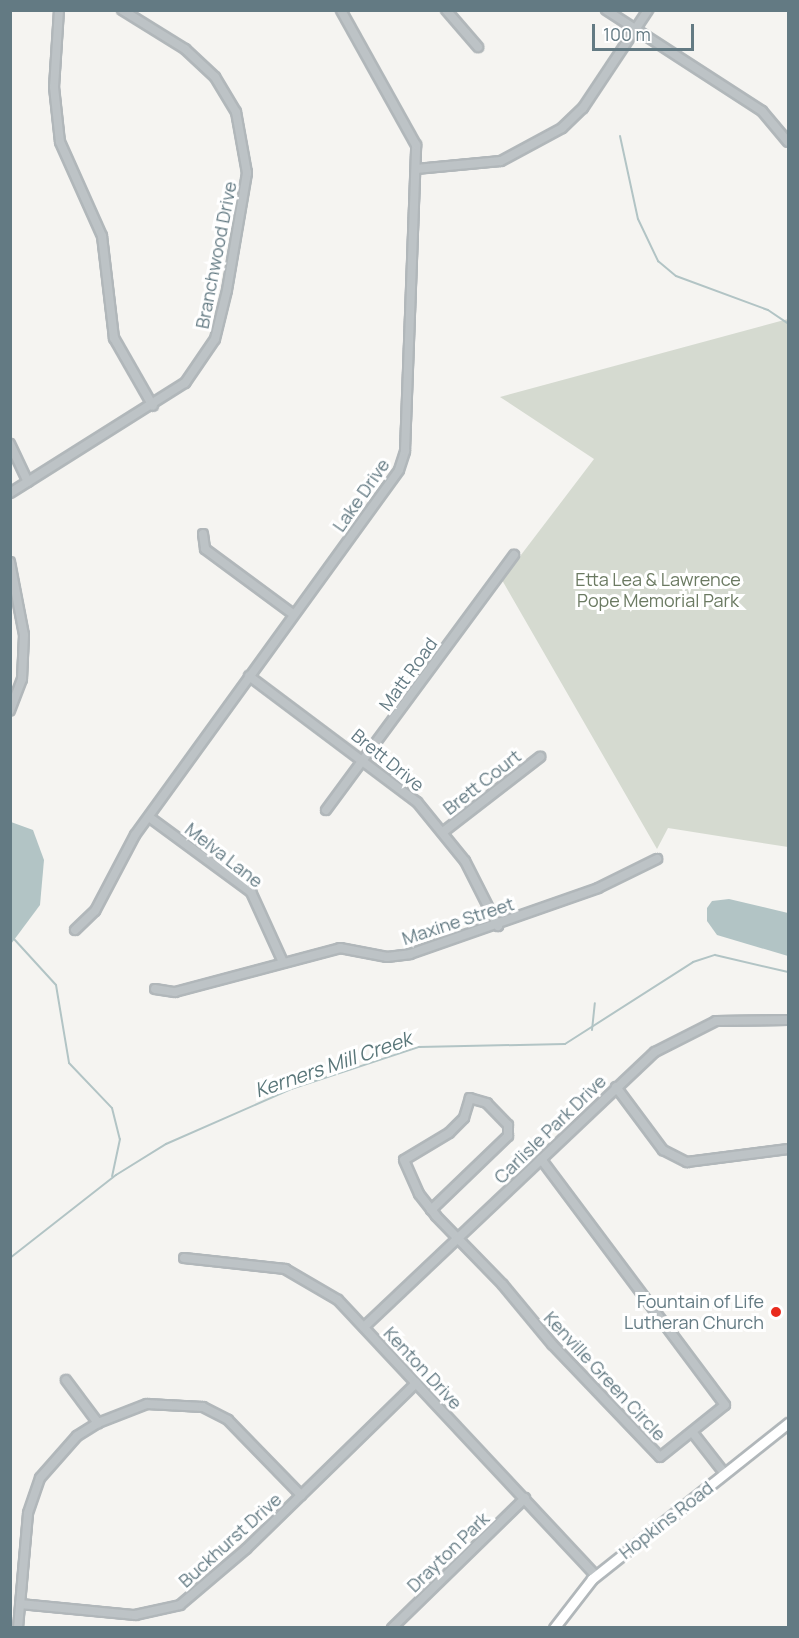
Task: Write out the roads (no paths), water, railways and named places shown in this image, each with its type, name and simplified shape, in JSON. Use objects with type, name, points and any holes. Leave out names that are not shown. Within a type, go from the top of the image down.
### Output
[{"type":"main road","name":"Hopkins Road","points":[[554,1628],[596,1576],[789,1423]]},
{"type":"street","points":[[59,10],[54,87],[60,142],[102,236],[114,338],[153,406]]},
{"type":"street","name":"Branchwood Drive","points":[[10,493],[153,406],[194,374],[215,339],[239,228],[247,157],[236,111],[214,77],[166,33],[122,10]]},
{"type":"street","name":"Lake Drive","points":[[75,930],[95,911],[149,817],[293,614],[399,470],[405,451],[417,169],[410,131],[341,10]]},
{"type":"street","points":[[446,10],[478,47]]},
{"type":"street","points":[[606,10],[762,111],[789,142]]},
{"type":"street","points":[[417,169],[501,161],[550,136],[583,108],[648,10]]},
{"type":"street","points":[[10,444],[28,482]]},
{"type":"street","points":[[202,534],[205,549],[293,614]]},
{"type":"street","name":"Matt Road","points":[[326,810],[514,555]]},
{"type":"street","points":[[10,562],[24,635],[21,679],[10,711]]},
{"type":"street","name":"Brett Drive","points":[[249,676],[365,758],[399,785],[443,832],[498,926]]},
{"type":"street","name":"Brett Court","points":[[443,832],[540,757]]},
{"type":"street","name":"Melva Lane","points":[[149,817],[251,892],[282,960]]},
{"type":"street","name":"Maxine Street","points":[[155,989],[175,992],[282,960],[340,948],[387,957],[410,954],[498,926],[657,859]]},
{"type":"street","name":"Carlisle Park Drive","points":[[364,1327],[655,1052],[700,1026],[736,1018],[789,1020]]},
{"type":"street","points":[[616,1087],[663,1150],[687,1162],[789,1149]]},
{"type":"street","points":[[431,1210],[508,1136],[508,1125],[488,1103],[470,1098],[464,1118],[449,1133],[404,1160],[431,1210],[458,1238]]},
{"type":"street","name":"Kenville Green Circle","points":[[458,1238],[658,1456],[693,1433],[725,1405],[541,1158]]},
{"type":"street","name":"Kenton Drive","points":[[184,1258],[285,1269],[320,1287],[364,1327],[596,1576]]},
{"type":"street","points":[[66,1380],[98,1423]]},
{"type":"street","name":"Buckhurst Drive","points":[[20,1604],[135,1615],[167,1610],[199,1593],[416,1383]]},
{"type":"street","points":[[18,1628],[28,1513],[40,1478],[77,1436],[98,1423],[147,1404],[203,1407],[228,1420],[301,1495]]},
{"type":"street","points":[[693,1433],[724,1474]]},
{"type":"street","name":"Drayton Park","points":[[392,1628],[525,1498]]},
{"type":"waterway","points":[[620,136],[638,219],[658,261],[676,276],[768,310],[787,323]]},
{"type":"waterway","points":[[14,939],[56,985],[69,1063],[112,1108],[120,1139],[112,1176]]},
{"type":"waterway","name":"Kerners Mill Creek","points":[[10,1258],[116,1175],[166,1144],[291,1089],[419,1047],[565,1044],[693,962],[715,955],[788,972]]},
{"type":"waterway","points":[[592,1030],[595,1003]]},
{"type":"place","name":"Fountain of Life Lutheran Church","points":[[776,1312]]},
{"type":"park label","name":"Etta Lea & Lawrence Pope Memorial Park","points":[[658,590]]}]
